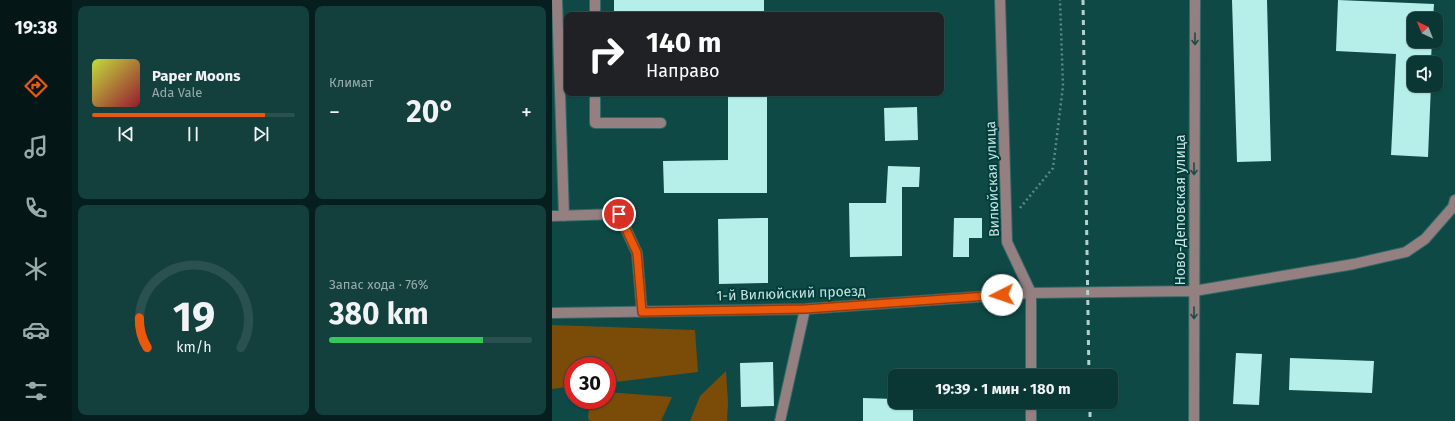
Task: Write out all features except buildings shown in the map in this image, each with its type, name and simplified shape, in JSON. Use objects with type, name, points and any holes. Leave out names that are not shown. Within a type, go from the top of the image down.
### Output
[{"type":"street","points":[[557,0],[564,216]]},
{"type":"street","points":[[595,0],[595,12]]},
{"type":"street","name":"Вилюйская улица","points":[[1000,0],[1007,242],[1031,293],[1031,369]]},
{"type":"street","name":"Ново-Деповская улица","points":[[1194,421],[1195,0]]},
{"type":"street","points":[[595,96],[595,122],[661,123]]},
{"type":"street","name":"1-й Вилюйский проезд","points":[[552,314],[805,309],[1031,293],[1194,291],[1354,264],[1406,252],[1425,239],[1452,207],[1455,200]]},
{"type":"street","points":[[552,216],[619,214],[637,253],[642,312]]},
{"type":"street","points":[[780,421],[805,309]]},
{"type":"street","points":[[1031,409],[1031,421]]},
{"type":"path","points":[[1007,224],[1053,168],[1063,86],[1060,0]]},
{"type":"shaded area","points":[[552,325],[695,330],[698,372],[616,382],[616,357],[564,357],[564,387],[552,389]]},
{"type":"shaded area","points":[[726,371],[728,403],[727,421],[690,421],[700,396]]},
{"type":"shaded area","points":[[616,393],[672,397],[661,421],[590,421],[588,418],[589,409],[616,409]]},
{"type":"railway","points":[[1083,0],[1089,369]]},
{"type":"railway","points":[[1090,409],[1090,421]]},
{"type":"route","points":[[619,214],[637,253],[642,312],[805,309],[1002,295]]}]
